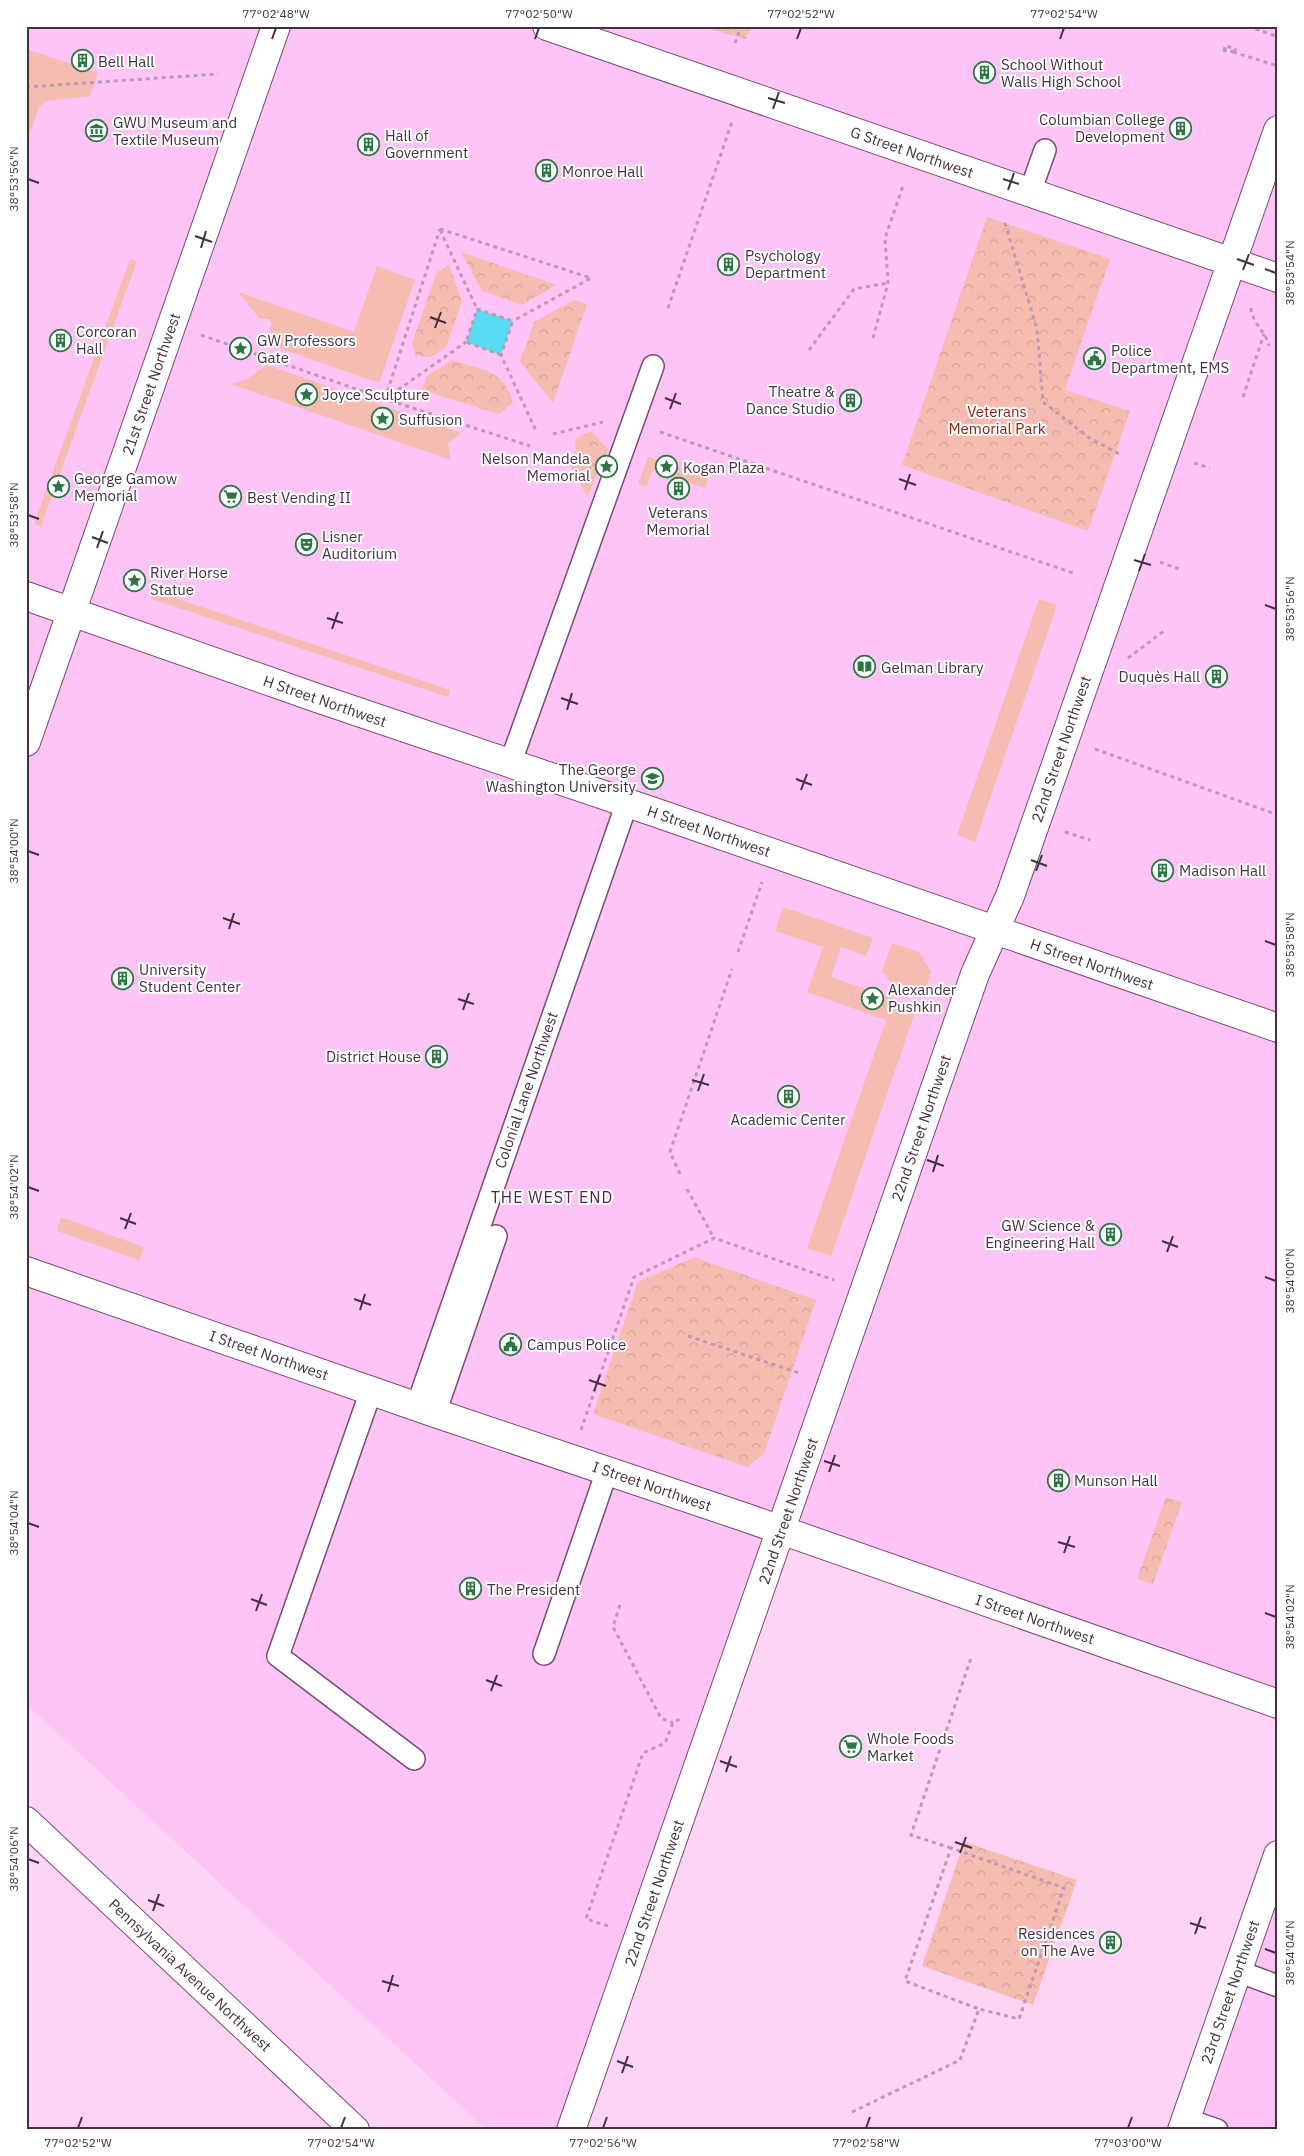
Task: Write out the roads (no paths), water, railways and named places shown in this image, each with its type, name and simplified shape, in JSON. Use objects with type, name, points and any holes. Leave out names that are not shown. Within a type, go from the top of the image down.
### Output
[{"type":"street","name":"21st Street Northwest","points":[[26,742],[276,26]]},
{"type":"street","name":"G Street Northwest","points":[[547,26],[1278,278]]},
{"type":"street","name":"22nd Street Northwest","points":[[571,2130],[782,1531],[831,1384],[975,974],[1010,896],[1278,130]]},
{"type":"street","name":"H Street Northwest","points":[[26,596],[1278,1028]]},
{"type":"street","name":"I Street Northwest","points":[[26,1271],[1278,1704]]},
{"type":"street","name":"Pennsylvania Avenue Northwest","points":[[26,1821],[355,2130]]},
{"type":"street","name":"23rd Street Northwest","points":[[1184,2124],[1278,1855]]},
{"type":"lane","points":[[1030,192],[1045,150]]},
{"type":"lane","points":[[510,764],[652,366]]},
{"type":"lane","name":"Colonial Lane Northwest","points":[[426,1410],[627,803]]},
{"type":"lane","points":[[426,1410],[496,1236]]},
{"type":"lane","points":[[372,1391],[278,1656],[414,1760]]},
{"type":"lane","points":[[544,1654],[607,1471]]},
{"type":"lane","points":[[1237,1971],[1278,1986]]},
{"type":"lane","points":[[1184,2124],[1217,2130]]},
{"type":"water","points":[[477,309],[513,321],[501,355],[466,342]]},
{"type":"place","name":"Bell Hall","points":[[82,61]]},
{"type":"place","name":"School Without Walls High School","points":[[985,73]]},
{"type":"place","name":"Columbian College Development","points":[[1181,128]]},
{"type":"place","name":"GWU Museum and Textile Museum","points":[[97,131]]},
{"type":"place","name":"Hall of Government","points":[[369,144]]},
{"type":"place","name":"Monroe Hall","points":[[546,171]]},
{"type":"place","name":"Psychology Department","points":[[729,264]]},
{"type":"place","name":"Corcoran Hall","points":[[60,340]]},
{"type":"place","name":"GW Professors Gate","points":[[241,349]]},
{"type":"place","name":"Police Department, EMS","points":[[1095,359]]},
{"type":"place","name":"Joyce Sculpture","points":[[306,394]]},
{"type":"place","name":"Theatre & Dance Studio","points":[[851,400]]},
{"type":"place","name":"Suffusion","points":[[383,419]]},
{"type":"place","name":"Nelson Mandela Memorial","points":[[606,467]]},
{"type":"place","name":"Kogan Plaza","points":[[667,467]]},
{"type":"place","name":"George Gamow Memorial","points":[[58,487]]},
{"type":"place","name":"Veterans Memorial","points":[[678,489]]},
{"type":"place","name":"Best Vending II","points":[[231,497]]},
{"type":"place","name":"Lisner Auditorium","points":[[306,545]]},
{"type":"place","name":"River Horse Statue","points":[[134,581]]},
{"type":"place","name":"Gelman Library","points":[[865,667]]},
{"type":"place","name":"Duquès Hall","points":[[1216,676]]},
{"type":"place","name":"The George Washington University","points":[[652,778]]},
{"type":"place","name":"Madison Hall","points":[[1163,870]]},
{"type":"place","name":"University Student Center","points":[[123,978]]},
{"type":"place","name":"Alexander Pushkin","points":[[872,998]]},
{"type":"place","name":"District House","points":[[437,1056]]},
{"type":"place","name":"Academic Center","points":[[788,1096]]},
{"type":"place","name":"GW Science & Engineering Hall","points":[[1111,1234]]},
{"type":"place","name":"Campus Police","points":[[511,1344]]},
{"type":"place","name":"Munson Hall","points":[[1058,1480]]},
{"type":"place","name":"The President","points":[[471,1589]]},
{"type":"place","name":"Whole Foods Market","points":[[851,1747]]},
{"type":"place","name":"Residences on The Ave","points":[[1111,1942]]},
{"type":"district","name":"THE WEST END","points":[[552,1197]]},
{"type":"park label","name":"Veterans Memorial Park","points":[[997,420]]}]
